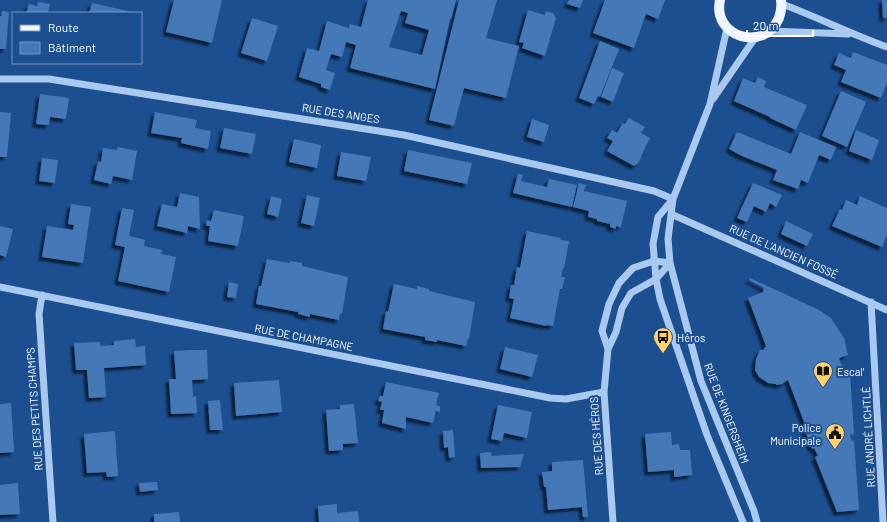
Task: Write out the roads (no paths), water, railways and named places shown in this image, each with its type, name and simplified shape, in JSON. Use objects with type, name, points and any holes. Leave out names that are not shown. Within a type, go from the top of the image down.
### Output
[{"type":"main road","points":[[717,2],[719,13],[727,28],[739,36],[755,38],[770,31],[777,23],[781,14],[781,2]]},
{"type":"street","points":[[781,2],[852,34],[887,47]]},
{"type":"street","points":[[670,264],[668,239],[673,199],[710,104],[727,28]]},
{"type":"street","points":[[770,31],[852,34]]},
{"type":"street","points":[[710,104],[755,38]]},
{"type":"street","name":"RUE DES ANGES","points":[[0,79],[50,79],[404,135],[654,191],[673,199]]},
{"type":"street","points":[[673,199],[658,217],[653,244],[656,278],[660,299],[707,435],[743,522]]},
{"type":"street","name":"RUE DE L'ANCIEN FOSSÉ","points":[[671,214],[887,310]]},
{"type":"street","name":"RUE DES HÉROS","points":[[608,349],[602,331],[609,304],[619,283],[633,268],[654,261],[670,264]]},
{"type":"street","name":"RUE DES HÉROS","points":[[613,522],[604,392],[608,349],[616,332],[622,308],[631,293],[656,278],[670,264]]},
{"type":"street","name":"RUE DE KINGERSHEIM","points":[[670,264],[701,381],[754,511],[757,522]]},
{"type":"street","name":"RUE DE CHAMPAGNE","points":[[0,287],[550,398],[566,399],[604,392]]},
{"type":"street","name":"RUE DES PETITS CHAMPS","points":[[42,295],[39,314],[53,522]]},
{"type":"street","name":"RUE ANDRÉ LICHTLÉ","points":[[871,302],[883,522]]},
{"type":"place","name":"Héros","points":[[663,354]]},
{"type":"place","name":"Escal'","points":[[823,388]]},
{"type":"place","name":"Police Municipale","points":[[835,450]]}]
